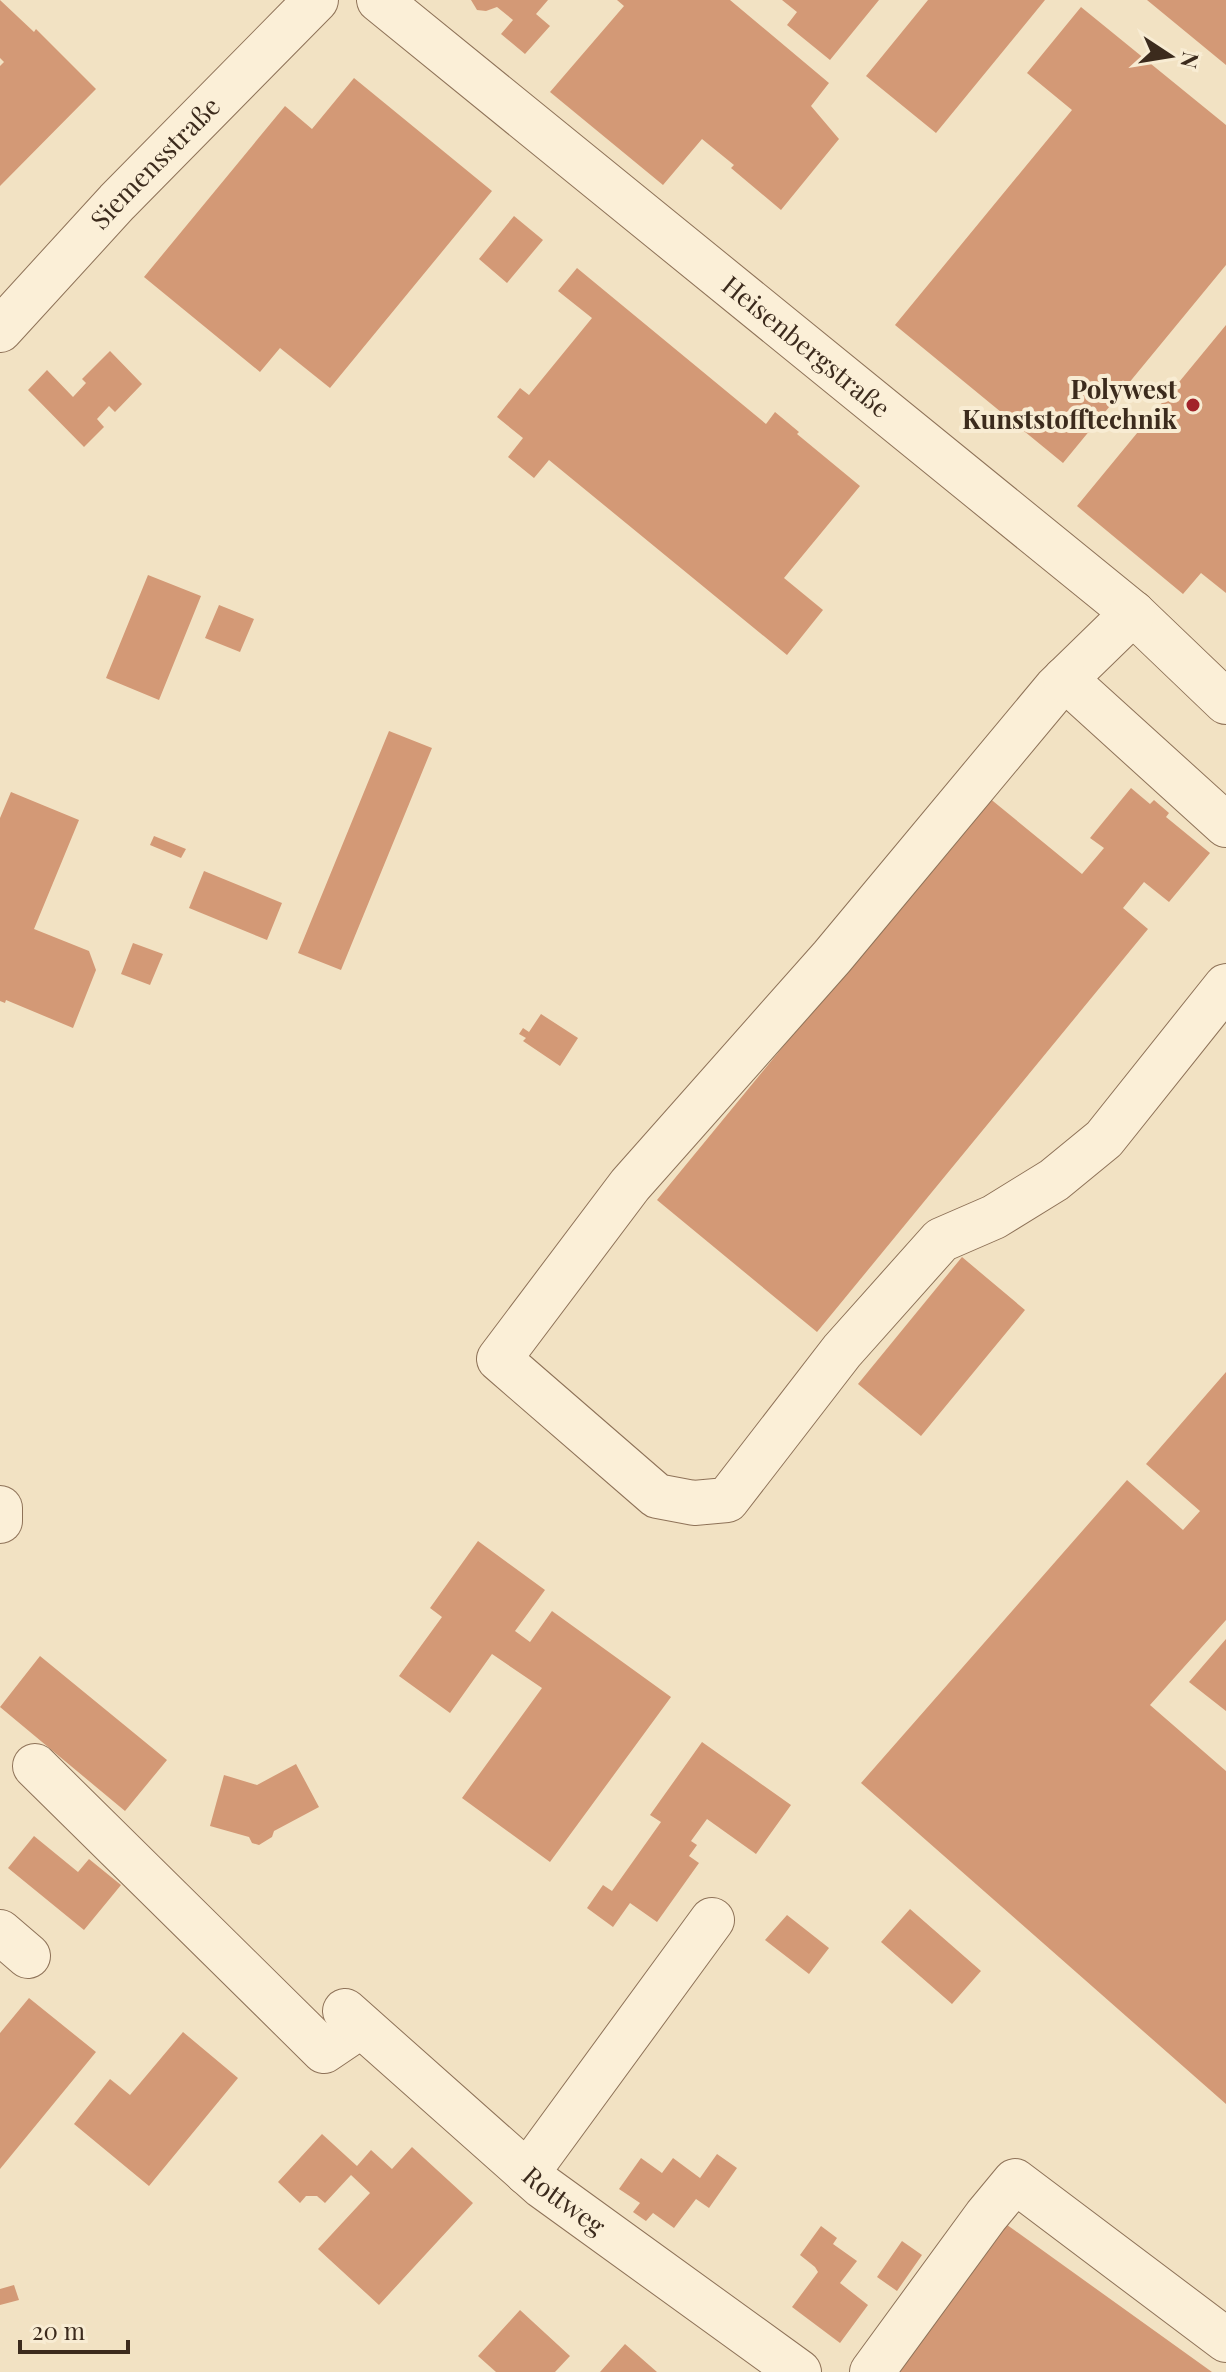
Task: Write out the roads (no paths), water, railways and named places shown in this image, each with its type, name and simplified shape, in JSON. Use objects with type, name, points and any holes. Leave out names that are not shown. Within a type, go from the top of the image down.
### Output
[{"type":"street","name":"Siemensstraße","points":[[0,330],[117,202],[316,0]]},
{"type":"street","name":"Heisenbergstraße","points":[[379,0],[1133,613],[1224,697]]},
{"type":"street","points":[[1133,613],[1065,679],[832,957],[630,1185],[499,1359],[657,1496],[694,1503],[727,1500],[842,1351],[941,1240],[994,1217],[1054,1180],[1104,1139],[1226,986]]},
{"type":"street","points":[[1065,679],[1226,825]]},
{"type":"street","points":[[0,1508],[0,1521]]},
{"type":"street","name":"Rottweg","points":[[35,1766],[324,2051],[353,2018],[542,2186],[799,2372]]},
{"type":"street","points":[[527,2173],[712,1920]]},
{"type":"street","points":[[872,2372],[1015,2181],[1226,2340]]},
{"type":"place","name":"Polywest Kunststofftechnik","points":[[1193,405]]}]
